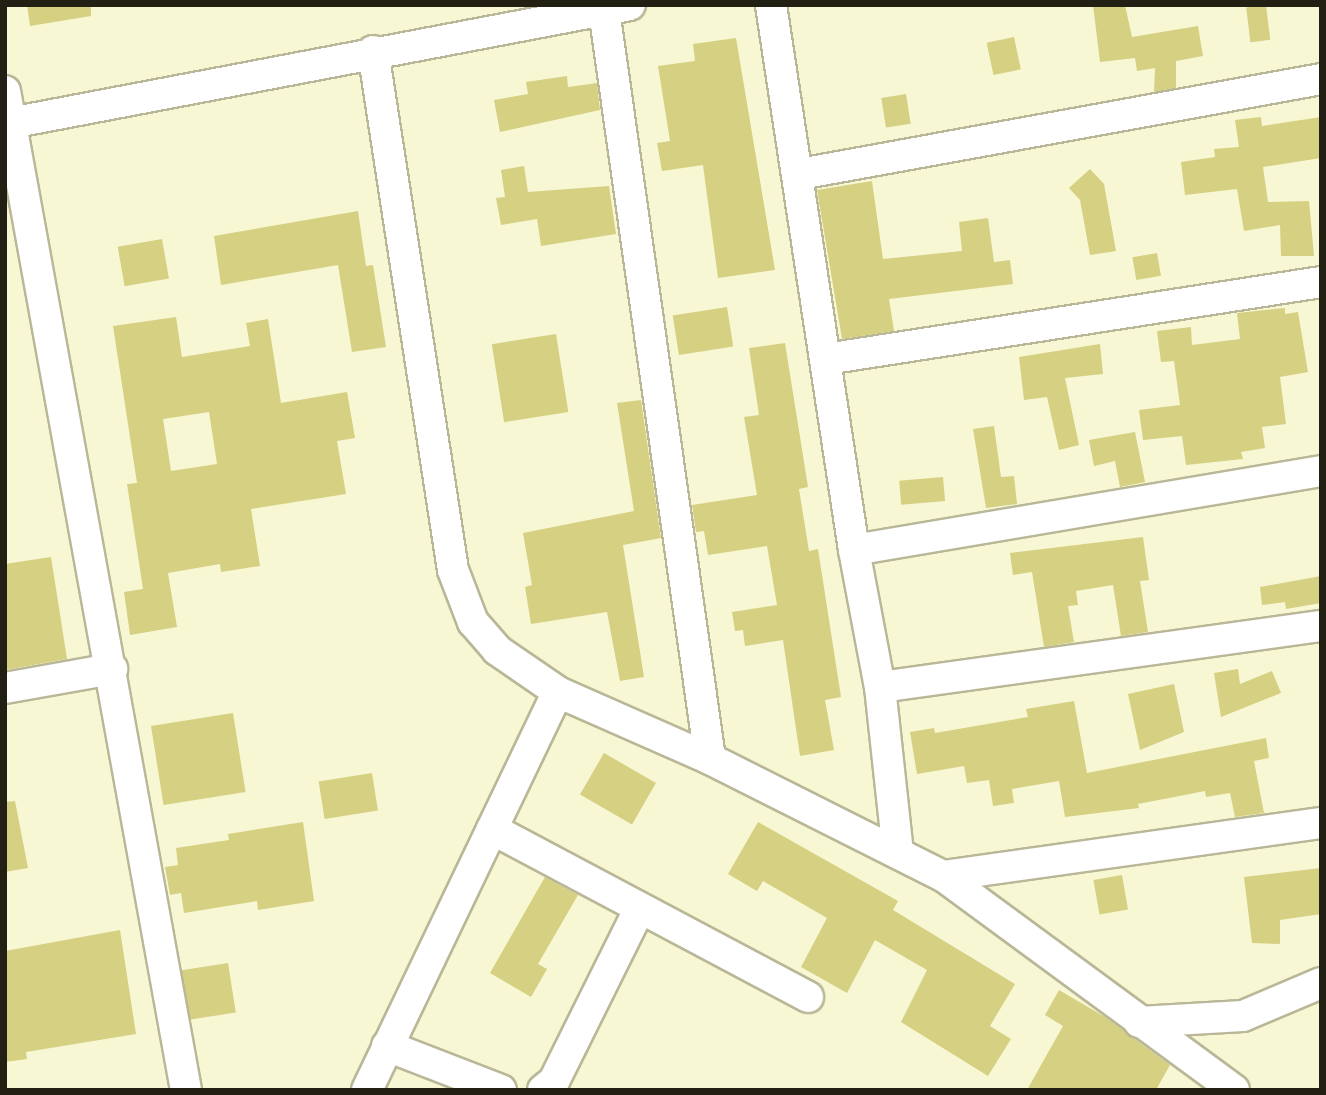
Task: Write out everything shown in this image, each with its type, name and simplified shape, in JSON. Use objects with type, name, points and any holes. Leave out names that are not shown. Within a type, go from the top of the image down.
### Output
[{"type":"street","points":[[771,5],[800,174],[854,550],[880,687],[898,853]]},
{"type":"street","points":[[186,1090],[112,669],[7,112],[617,8],[710,759]]},
{"type":"street","points":[[373,51],[459,593],[473,622],[497,650],[558,692],[710,759],[943,876],[1234,1090]]},
{"type":"street","points":[[800,174],[1321,79]]},
{"type":"street","points":[[825,359],[1321,282]]},
{"type":"street","points":[[854,550],[1321,471]]},
{"type":"street","points":[[880,687],[1321,626]]},
{"type":"street","points":[[5,688],[112,669]]},
{"type":"street","points":[[367,1090],[558,692]]},
{"type":"street","points":[[943,876],[1321,823]]},
{"type":"street","points":[[492,829],[808,997]]},
{"type":"street","points":[[543,1090],[554,1081],[640,908]]},
{"type":"street","points":[[1139,1022],[1243,1016],[1321,983]]},
{"type":"street","points":[[387,1046],[501,1090]]},
{"type":"building","points":[[27,5],[91,5],[91,16],[30,26]]},
{"type":"building","points":[[1093,5],[1125,5],[1132,37],[1198,26],[1203,56],[1176,61],[1176,88],[1154,92],[1155,68],[1137,71],[1135,58],[1100,62]]},
{"type":"building","points":[[1266,5],[1270,40],[1250,42],[1246,7]]},
{"type":"building","points":[[1014,37],[1021,69],[993,75],[987,43]]},
{"type":"building","points":[[736,38],[775,270],[718,278],[703,165],[662,171],[657,143],[670,141],[658,66],[695,61],[693,44]]},
{"type":"building","points":[[567,76],[568,87],[597,83],[600,110],[500,132],[494,100],[528,94],[526,82]]},
{"type":"building","points":[[906,94],[911,124],[886,128],[881,98]]},
{"type":"building","points":[[1261,117],[1262,126],[1321,117],[1321,158],[1263,167],[1268,202],[1309,201],[1314,256],[1281,256],[1280,225],[1244,231],[1237,189],[1185,195],[1181,162],[1215,157],[1214,149],[1239,147],[1235,120]]},
{"type":"building","points":[[524,166],[528,192],[609,186],[616,234],[541,246],[537,219],[501,225],[496,198],[505,197],[501,170]]},
{"type":"building","points":[[1090,169],[1104,184],[1116,251],[1090,255],[1080,200],[1069,188]]},
{"type":"building","points":[[872,181],[883,259],[962,251],[959,222],[988,218],[994,262],[1010,260],[1013,284],[889,299],[894,331],[842,339],[817,190]]},
{"type":"building","points":[[358,211],[366,266],[373,265],[386,347],[352,352],[338,265],[221,285],[214,236]]},
{"type":"building","points":[[162,239],[169,278],[125,286],[118,247]]},
{"type":"building","points":[[1157,253],[1161,276],[1136,280],[1132,257]]},
{"type":"building","points":[[727,307],[733,347],[679,355],[673,316]]},
{"type":"building","points":[[1285,308],[1285,314],[1298,312],[1308,372],[1280,377],[1286,424],[1262,427],[1265,448],[1241,452],[1243,459],[1186,465],[1182,436],[1143,440],[1139,410],[1180,405],[1174,361],[1161,362],[1157,331],[1191,327],[1192,345],[1240,339],[1237,313]]},
{"type":"building","points":[[176,317],[182,357],[250,346],[246,323],[268,319],[281,403],[347,392],[355,438],[337,441],[346,494],[251,509],[260,566],[221,572],[220,564],[168,573],[177,627],[130,635],[124,592],[143,589],[127,484],[137,483],[113,326]],"holes":[[[209,412],[217,464],[171,471],[163,419]]]},
{"type":"building","points":[[556,334],[568,412],[504,422],[492,344]]},
{"type":"building","points":[[785,343],[808,487],[799,489],[809,551],[818,549],[841,697],[825,700],[834,750],[800,756],[783,640],[745,646],[743,630],[735,631],[732,612],[777,605],[767,546],[708,555],[704,531],[696,532],[692,505],[757,495],[744,417],[759,415],[749,348]]},
{"type":"building","points":[[1100,344],[1103,374],[1065,378],[1079,445],[1059,450],[1047,397],[1024,400],[1019,357]]},
{"type":"building","points":[[641,400],[661,538],[623,545],[644,677],[620,681],[607,612],[531,624],[525,587],[532,585],[523,533],[634,511],[617,403]]},
{"type":"building","points":[[994,426],[1001,477],[1014,476],[1017,504],[986,508],[973,429]]},
{"type":"building","points":[[1135,432],[1145,482],[1120,487],[1115,461],[1094,466],[1089,440]]},
{"type":"building","points":[[943,477],[945,501],[901,505],[899,481]]},
{"type":"building","points":[[1143,537],[1149,580],[1140,581],[1148,632],[1121,636],[1113,585],[1076,591],[1078,605],[1068,606],[1074,642],[1044,647],[1032,572],[1013,575],[1010,553]]},
{"type":"building","points":[[51,557],[67,659],[5,670],[5,564]]},
{"type":"building","points":[[1321,576],[1321,603],[1286,609],[1285,602],[1262,605],[1260,587]]},
{"type":"building","points":[[1238,669],[1240,684],[1272,671],[1281,693],[1221,717],[1214,673]]},
{"type":"building","points":[[1174,684],[1184,732],[1140,750],[1128,694]]},
{"type":"building","points":[[1074,701],[1087,773],[1266,738],[1269,758],[1254,761],[1264,813],[1235,817],[1230,793],[1206,797],[1205,791],[1138,804],[1139,808],[1065,817],[1059,781],[1012,789],[1014,803],[993,806],[989,780],[967,783],[964,766],[917,774],[910,732],[934,728],[935,733],[1028,717],[1026,709]]},
{"type":"building","points":[[233,713],[246,792],[164,805],[151,726]]},
{"type":"building","points":[[604,753],[656,783],[632,825],[580,795]]},
{"type":"building","points":[[372,773],[378,811],[325,819],[319,781]]},
{"type":"building","points":[[15,801],[28,868],[5,872],[5,802]]},
{"type":"building","points":[[303,822],[314,901],[258,910],[257,901],[184,913],[181,893],[170,895],[165,867],[178,865],[176,848],[229,840],[228,834]]},
{"type":"building","points":[[758,822],[898,901],[893,910],[1015,984],[990,1026],[1011,1039],[988,1076],[901,1022],[927,970],[875,940],[847,993],[801,967],[827,918],[763,881],[757,891],[728,874]]},
{"type":"building","points":[[1321,868],[1321,914],[1280,920],[1280,944],[1252,943],[1244,877]]},
{"type":"building","points":[[1122,875],[1128,909],[1100,915],[1093,880]]},
{"type":"building","points":[[545,877],[578,895],[538,964],[547,969],[531,997],[490,973]]},
{"type":"building","points":[[120,930],[136,1034],[26,1052],[27,1059],[5,1062],[5,951]]},
{"type":"building","points":[[228,963],[236,1012],[189,1020],[182,970]]},
{"type":"building","points":[[1059,990],[1105,1017],[1170,1065],[1156,1090],[1027,1090],[1063,1026],[1045,1015]]}]
